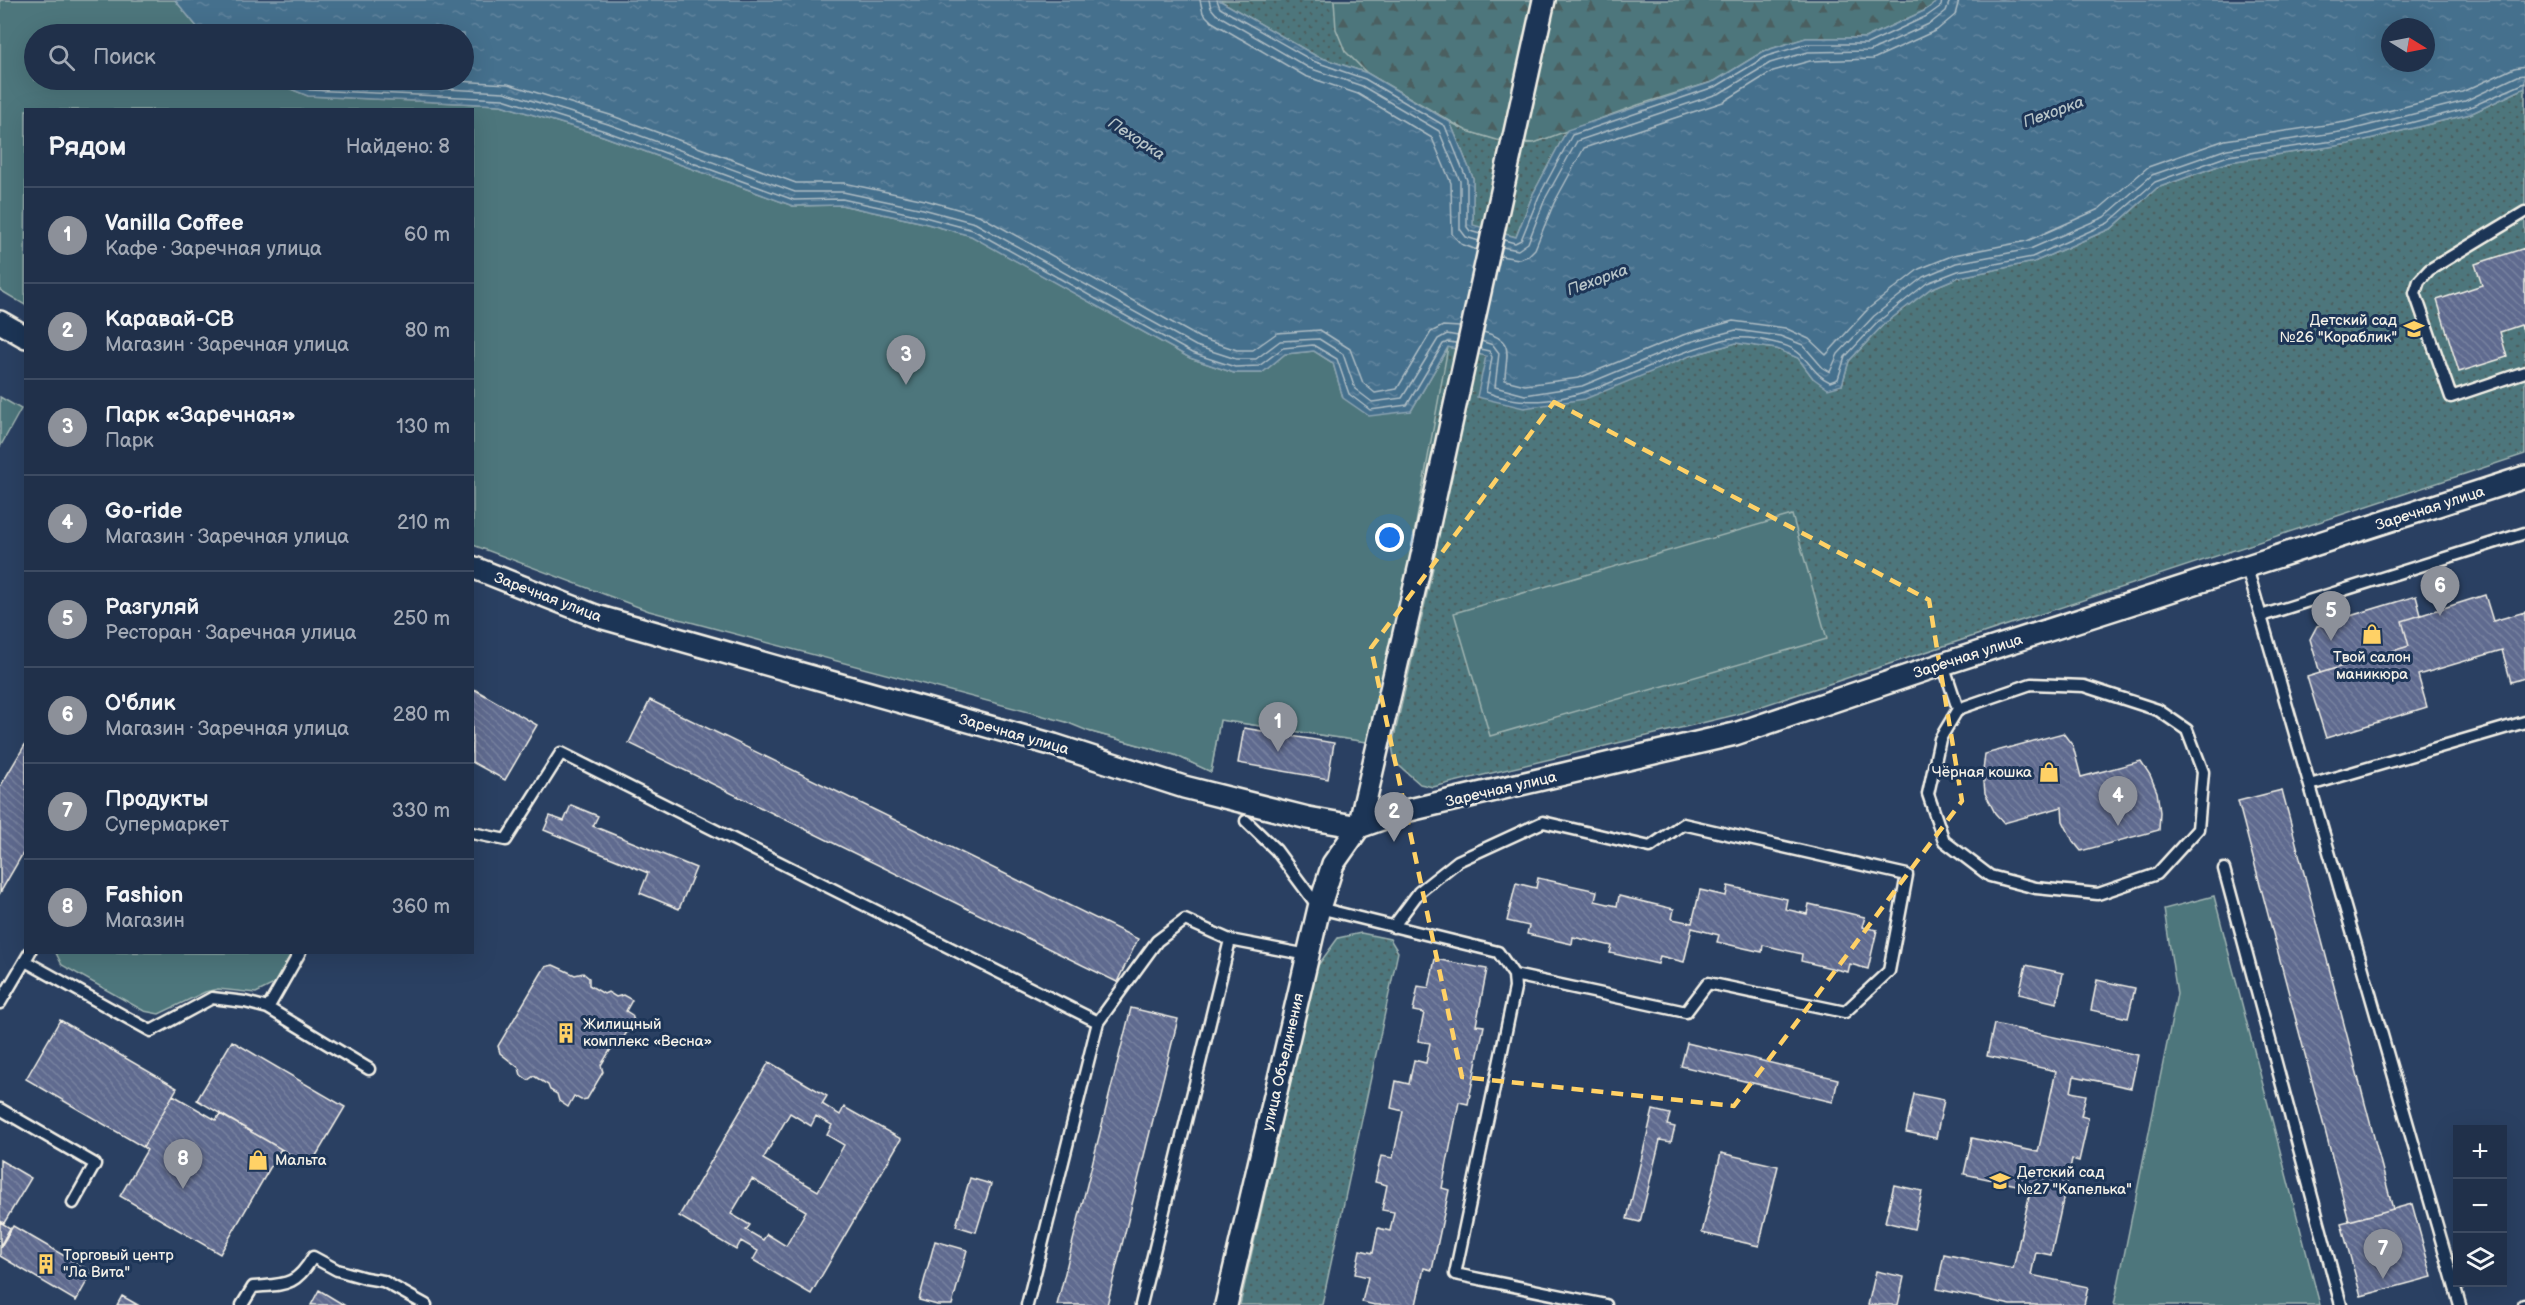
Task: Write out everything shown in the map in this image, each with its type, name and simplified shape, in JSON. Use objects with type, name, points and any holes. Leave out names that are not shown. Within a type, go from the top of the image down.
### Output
[{"type":"street","points":[[1359,826],[1420,564],[1544,0]]},
{"type":"street","points":[[0,322],[24,336]]},
{"type":"street","name":"Заречная улица","points":[[474,568],[596,616],[1054,745],[1184,787],[1308,818],[1359,826],[1401,812],[1735,734],[1943,664],[2525,477]]},
{"type":"street","name":"улица Объединения","points":[[1226,1305],[1318,908],[1333,864],[1359,826]]},
{"type":"lane","points":[[2525,212],[2429,270],[2419,281],[2415,293],[2451,397],[2525,372]]},
{"type":"lane","points":[[2261,616],[2525,533]]},
{"type":"lane","points":[[2247,568],[2460,1305]]},
{"type":"lane","points":[[1943,664],[1958,709],[1940,739],[1928,794],[1944,841],[1990,876],[2036,888],[2098,894],[2157,874],[2198,829],[2203,772],[2187,730],[2158,710],[2084,686],[2031,684],[1958,709]]},
{"type":"lane","points":[[2310,785],[2525,722]]},
{"type":"lane","points":[[474,833],[506,840],[561,753],[1098,1022]]},
{"type":"lane","points":[[1246,821],[1276,850],[1318,908],[1498,952],[1514,975],[1515,988],[1455,1274],[1606,1305]]},
{"type":"lane","points":[[1393,927],[1419,892],[1458,861],[1543,822],[1650,847],[1683,824],[1907,875],[1889,971],[1845,1012],[1708,983],[1686,1012],[1514,975]]},
{"type":"lane","points":[[2224,870],[2341,1305]]},
{"type":"lane","points":[[1028,1305],[1098,1022],[1157,941],[1185,920],[1230,940],[1308,955]]},
{"type":"lane","points":[[1141,1305],[1230,940]]},
{"type":"lane","points":[[268,1008],[299,954]]},
{"type":"lane","points":[[0,1004],[27,957],[151,1031],[212,999],[245,1002],[268,1008],[369,1069]]},
{"type":"lane","points":[[0,1109],[95,1164],[73,1203]]},
{"type":"lane","points":[[242,1305],[253,1287],[289,1283],[303,1274],[313,1257],[337,1270],[383,1281],[426,1305]]},
{"type":"highlighted area","points":[[1554,402],[1929,600],[1962,801],[1734,1106],[1462,1077],[1371,648]]},
{"type":"green space","points":[[0,0],[175,0],[195,24],[24,24],[24,90],[293,90],[308,96],[501,105],[603,136],[793,206],[841,205],[972,236],[1190,358],[1234,373],[1262,373],[1285,354],[1314,351],[1333,363],[1343,397],[1411,411],[1448,347],[1409,562],[1367,742],[1220,720],[1211,772],[1175,755],[1088,731],[1066,722],[649,611],[474,545],[474,108],[24,108],[24,304],[0,290]]},
{"type":"green space","points":[[1219,0],[1334,0],[1339,33],[1345,48],[1367,73],[1316,56]]},
{"type":"green space","points":[[1334,0],[1940,0],[1924,11],[1865,38],[1806,38],[1764,51],[1715,81],[1638,105],[1534,143],[1497,140],[1467,131],[1367,73],[1345,51],[1336,29]]},
{"type":"green space","points":[[2525,88],[2525,454],[1735,715],[1433,787],[1420,784],[1395,762],[1392,746],[1433,568],[1409,562],[1367,742],[1220,720],[1211,772],[1175,755],[1088,731],[1118,731],[1448,347],[1487,356],[1690,356],[1736,343],[1777,349],[1798,358],[1813,378],[1842,385],[1849,361],[1883,325],[1930,289],[1959,277],[2034,262],[2112,228],[2157,188],[2229,162],[2349,144],[2470,114]]},
{"type":"green space","points":[[1450,122],[1480,135],[1516,143],[1536,142],[1567,130],[1533,194],[1516,237],[1473,226],[1473,178]]},
{"type":"green space","points":[[0,397],[21,409],[0,447]]},
{"type":"green space","points":[[1792,515],[1827,639],[1490,736],[1454,613]]},
{"type":"green space","points":[[2214,896],[2320,1305],[2114,1305],[2177,994],[2164,909]]},
{"type":"green space","points":[[1361,933],[1390,939],[1398,952],[1322,1305],[1240,1305],[1316,968],[1338,938]]},
{"type":"green space","points":[[57,954],[291,954],[274,984],[256,993],[218,989],[205,992],[159,1014],[144,1011],[62,965]]},
{"type":"water","name":"Пехорка","points":[[175,0],[1219,0],[1316,56],[1367,73],[1450,122],[1473,178],[1473,225],[1516,237],[1533,194],[1567,130],[1715,81],[1764,51],[1806,38],[1865,38],[1924,11],[1940,0],[2525,0],[2525,88],[2470,114],[2349,144],[2229,162],[2157,188],[2112,228],[2034,262],[1959,277],[1930,289],[1883,325],[1849,361],[1842,385],[1828,389],[1813,378],[1798,358],[1777,349],[1736,343],[1690,356],[1585,399],[1524,408],[1477,397],[1486,356],[1448,347],[1411,411],[1369,416],[1343,398],[1333,363],[1314,351],[1285,354],[1262,373],[1234,373],[1190,358],[971,236],[841,205],[793,206],[603,136],[501,105],[308,96],[293,90],[474,90],[474,24],[195,24]]},
{"type":"building","points":[[2525,248],[2525,336],[2521,325],[2500,332],[2507,357],[2459,372],[2437,300],[2482,285],[2475,264]]},
{"type":"building","points":[[2485,595],[2493,621],[2525,612],[2525,678],[2511,682],[2502,650],[2418,675],[2427,707],[2326,738],[2307,677],[2409,646],[2402,621]]},
{"type":"building","points":[[2416,596],[2421,615],[2402,621],[2409,646],[2320,673],[2310,639],[2317,626]]},
{"type":"building","points":[[474,689],[537,725],[505,780],[474,763]]},
{"type":"building","points":[[650,700],[1138,939],[1117,982],[629,743]]},
{"type":"building","points":[[1244,728],[1334,743],[1328,779],[1238,763]]},
{"type":"building","points":[[2063,733],[2073,746],[2081,777],[2141,761],[2157,792],[2160,812],[2159,830],[2081,851],[2063,821],[2062,807],[2004,823],[1995,813],[1985,793],[1983,771],[1985,754]]},
{"type":"building","points":[[24,746],[24,851],[0,893],[0,787]]},
{"type":"building","points":[[2282,790],[2393,1209],[2349,1221],[2238,801]]},
{"type":"building","points":[[571,805],[598,816],[593,826],[696,868],[679,909],[640,893],[648,873],[544,830],[550,816],[564,821]]},
{"type":"building","points":[[1538,878],[1597,891],[1595,901],[1617,906],[1619,896],[1674,909],[1672,919],[1692,923],[1700,890],[1726,896],[1728,886],[1787,899],[1785,909],[1807,914],[1809,904],[1865,917],[1862,927],[1877,930],[1868,969],[1850,964],[1848,972],[1801,961],[1802,954],[1763,945],[1762,952],[1717,942],[1719,935],[1692,928],[1684,962],[1660,956],[1658,964],[1610,953],[1612,946],[1573,937],[1572,944],[1527,934],[1529,926],[1507,921],[1516,883],[1536,888]]},
{"type":"building","points":[[1435,959],[1487,969],[1476,1025],[1484,1026],[1468,1104],[1459,1102],[1442,1188],[1449,1190],[1432,1270],[1424,1268],[1416,1305],[1375,1305],[1362,1302],[1368,1277],[1355,1274],[1360,1250],[1373,1253],[1378,1228],[1390,1231],[1394,1212],[1382,1210],[1387,1185],[1375,1182],[1381,1156],[1393,1158],[1403,1111],[1391,1108],[1396,1081],[1409,1084],[1414,1060],[1426,1063],[1430,1043],[1418,1041],[1424,1013],[1413,1011],[1418,986],[1429,988]]},
{"type":"building","name":"Жилищный комплекс «Весна»","points":[[553,965],[575,975],[583,973],[589,978],[589,985],[604,994],[608,992],[616,997],[623,995],[632,1000],[626,1011],[632,1015],[634,1021],[617,1048],[611,1049],[601,1065],[603,1072],[587,1099],[581,1100],[574,1096],[568,1107],[559,1101],[557,1094],[550,1090],[548,1085],[534,1076],[528,1080],[521,1075],[519,1068],[500,1053],[498,1046],[545,967]]},
{"type":"building","points":[[2026,965],[2063,973],[2057,1003],[2019,994]]},
{"type":"building","points":[[2097,980],[2135,988],[2128,1018],[2091,1010]]},
{"type":"building","points":[[1131,1008],[1178,1019],[1107,1305],[1057,1305]]},
{"type":"building","points":[[60,1020],[177,1088],[143,1147],[26,1079]]},
{"type":"building","points":[[1994,1024],[2138,1055],[2131,1088],[2074,1076],[2071,1092],[2086,1095],[2081,1116],[2088,1118],[2085,1135],[2079,1161],[2072,1159],[2051,1255],[2036,1252],[2031,1275],[2088,1287],[2084,1305],[2011,1305],[1937,1289],[1944,1254],[2013,1269],[2031,1188],[1964,1174],[1972,1138],[2038,1152],[2056,1071],[1987,1056]]},
{"type":"building","points":[[232,1041],[345,1107],[310,1166],[197,1100]]},
{"type":"building","points":[[1687,1043],[1838,1079],[1833,1102],[1681,1066]]},
{"type":"building","points":[[769,1062],[827,1096],[822,1104],[840,1115],[844,1107],[901,1139],[811,1294],[753,1260],[758,1251],[741,1241],[736,1250],[679,1216]],"holes":[[[790,1113],[811,1126],[816,1116],[832,1125],[827,1135],[844,1145],[818,1191],[763,1159]],[[752,1179],[806,1211],[786,1246],[767,1234],[763,1240],[746,1230],[750,1225],[731,1214]]]},
{"type":"building","points":[[1914,1094],[1944,1100],[1936,1138],[1906,1132]]},
{"type":"building","points":[[173,1095],[216,1120],[220,1114],[281,1149],[220,1254],[120,1196],[147,1150],[143,1147]]},
{"type":"building","points":[[1653,1110],[1670,1114],[1667,1125],[1675,1127],[1671,1142],[1660,1140],[1640,1222],[1627,1219]]},
{"type":"building","points":[[1721,1153],[1778,1166],[1759,1246],[1702,1233]]},
{"type":"building","points":[[0,1160],[31,1178],[4,1223],[0,1221]]},
{"type":"building","points":[[970,1178],[991,1184],[976,1232],[956,1226]]},
{"type":"building","points":[[1894,1185],[1922,1191],[1914,1229],[1885,1222]]},
{"type":"building","points":[[2412,1204],[2432,1277],[2361,1296],[2341,1223]]},
{"type":"building","points":[[0,1222],[10,1228],[0,1246]]},
{"type":"building","name":"Торговый центр \"Ла Вита\"","points":[[13,1226],[92,1272],[76,1301],[0,1256],[0,1248]]},
{"type":"building","points":[[935,1241],[967,1250],[952,1305],[937,1305],[919,1300]]},
{"type":"building","points":[[1876,1271],[1904,1277],[1898,1305],[1868,1305]]},
{"type":"building","points":[[319,1290],[344,1305],[311,1305]]},
{"type":"building","points":[[122,1296],[138,1305],[117,1305]]},
{"type":"place","name":"Детский сад №26 \"Кораблик\"","points":[[2414,329]]},
{"type":"place","name":"Парк «Заречная»","points":[[906,385]]},
{"type":"place","name":"О'блик","points":[[2440,616]]},
{"type":"place","name":"Твой салон маникюра","points":[[2372,634]]},
{"type":"place","name":"Разгуляй","points":[[2331,641]]},
{"type":"place","name":"Vanilla Coffee","points":[[1278,752]]},
{"type":"place","name":"Чёрная кошка","points":[[2049,772]]},
{"type":"place","name":"Go-ride","points":[[2118,826]]},
{"type":"place","name":"Каравай-СВ","points":[[1394,842]]},
{"type":"place","name":"Жилищный комплекс «Весна»","points":[[566,1033]]},
{"type":"place","name":"Мальта","points":[[258,1160]]},
{"type":"place","name":"Детский сад №27 \"Капелька\"","points":[[2000,1181]]},
{"type":"place","name":"Fashion","points":[[183,1189]]},
{"type":"place","name":"Торговый центр \"Ла Вита\"","points":[[46,1264]]},
{"type":"place","name":"Продукты","points":[[2383,1279]]}]
